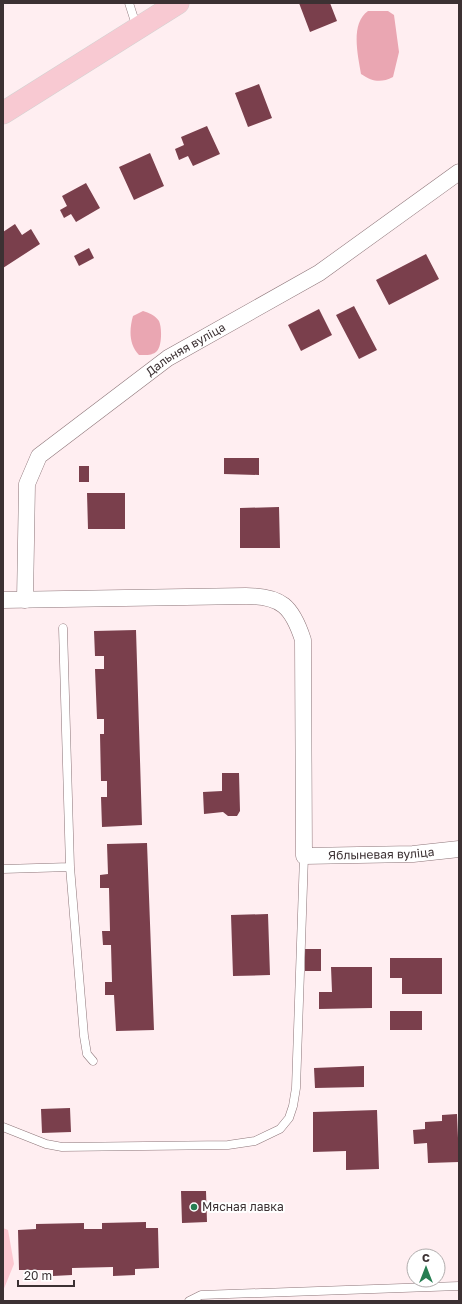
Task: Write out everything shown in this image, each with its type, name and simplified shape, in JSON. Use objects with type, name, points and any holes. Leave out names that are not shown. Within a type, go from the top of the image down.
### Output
[{"type":"main road","points":[[3,113],[178,3]]},
{"type":"street","name":"Дальняя вуліца","points":[[26,600],[28,484],[39,456],[168,358],[319,273],[459,172]]},
{"type":"street","points":[[3,600],[262,596],[272,598],[283,604],[293,614],[303,640],[304,651],[304,856]]},
{"type":"street","name":"Яблыневая вуліца","points":[[304,856],[413,854],[459,849]]},
{"type":"lane","points":[[129,3],[137,29]]},
{"type":"lane","points":[[64,628],[70,867],[84,1036],[87,1054],[94,1061]]},
{"type":"lane","points":[[3,1127],[46,1144],[62,1147],[228,1146],[255,1141],[280,1128],[289,1118],[296,1088],[304,856]]},
{"type":"lane","points":[[3,870],[70,867]]},
{"type":"lane","points":[[189,1301],[201,1295],[459,1286]]},
{"type":"shaded area","points":[[368,11],[388,11],[394,15],[399,52],[393,77],[381,81],[369,79],[361,74],[357,49],[357,32],[362,17]]},
{"type":"shaded area","points":[[143,311],[156,317],[161,328],[161,341],[159,349],[155,353],[148,355],[139,355],[133,347],[131,337],[133,316]]},
{"type":"shaded area","points":[[3,1228],[8,1230],[14,1264],[3,1291]]},
{"type":"building","points":[[299,3],[330,3],[337,21],[310,32]]},
{"type":"building","points":[[259,84],[272,118],[248,127],[235,93]]},
{"type":"building","points":[[207,126],[220,154],[193,166],[188,156],[179,160],[175,149],[184,145],[181,137]]},
{"type":"building","points":[[150,153],[164,186],[134,200],[119,167]]},
{"type":"building","points":[[86,183],[100,208],[76,222],[71,214],[64,218],[60,210],[67,206],[62,196]]},
{"type":"building","points":[[15,224],[22,235],[31,229],[40,244],[3,268],[3,232]]},
{"type":"building","points":[[89,248],[94,258],[79,266],[74,256]]},
{"type":"building","points":[[426,254],[439,279],[389,305],[376,280]]},
{"type":"building","points":[[354,306],[377,350],[359,359],[336,315]]},
{"type":"building","points":[[319,309],[332,335],[301,351],[288,325]]},
{"type":"building","points":[[224,458],[259,458],[259,475],[224,474]]},
{"type":"building","points":[[79,466],[89,466],[89,482],[79,482]]},
{"type":"building","points":[[87,493],[125,493],[125,529],[88,529]]},
{"type":"building","points":[[279,507],[280,548],[240,548],[240,508]]},
{"type":"building","points":[[136,630],[142,825],[102,827],[101,797],[107,797],[107,781],[101,781],[100,734],[104,734],[104,719],[97,719],[95,669],[104,669],[104,656],[95,656],[94,631]]},
{"type":"building","points":[[222,773],[239,773],[240,811],[237,816],[228,816],[223,812],[204,814],[203,792],[222,791]]},
{"type":"building","points":[[147,843],[154,1030],[116,1031],[114,995],[105,995],[105,982],[112,982],[111,945],[103,945],[102,931],[110,931],[109,888],[100,888],[100,875],[108,874],[107,844]]},
{"type":"building","points":[[268,914],[270,975],[233,976],[231,915]]},
{"type":"building","points":[[305,949],[321,949],[321,971],[305,971]]},
{"type":"building","points":[[390,958],[442,958],[442,994],[402,994],[402,978],[390,978]]},
{"type":"building","points":[[331,967],[372,967],[372,1008],[319,1009],[319,992],[332,992]]},
{"type":"building","points":[[390,1011],[422,1011],[422,1030],[390,1030]]},
{"type":"building","points":[[364,1066],[364,1087],[315,1088],[314,1068]]},
{"type":"building","points":[[70,1108],[71,1132],[42,1133],[41,1109]]},
{"type":"building","points":[[377,1110],[379,1169],[346,1170],[346,1151],[313,1152],[313,1112]]},
{"type":"building","points":[[457,1114],[459,1162],[428,1163],[427,1143],[414,1144],[413,1130],[425,1129],[425,1122],[442,1121],[442,1115]]},
{"type":"building","name":"Мясная лавка","points":[[181,1191],[206,1191],[207,1222],[182,1223]]},
{"type":"building","points":[[146,1222],[146,1228],[158,1228],[159,1268],[135,1269],[135,1275],[113,1276],[113,1267],[72,1268],[72,1275],[53,1276],[53,1270],[19,1270],[18,1230],[36,1229],[36,1224],[84,1223],[84,1229],[102,1229],[102,1223]]},
{"type":"place","name":"Мясная лавка","points":[[194,1207]]}]
